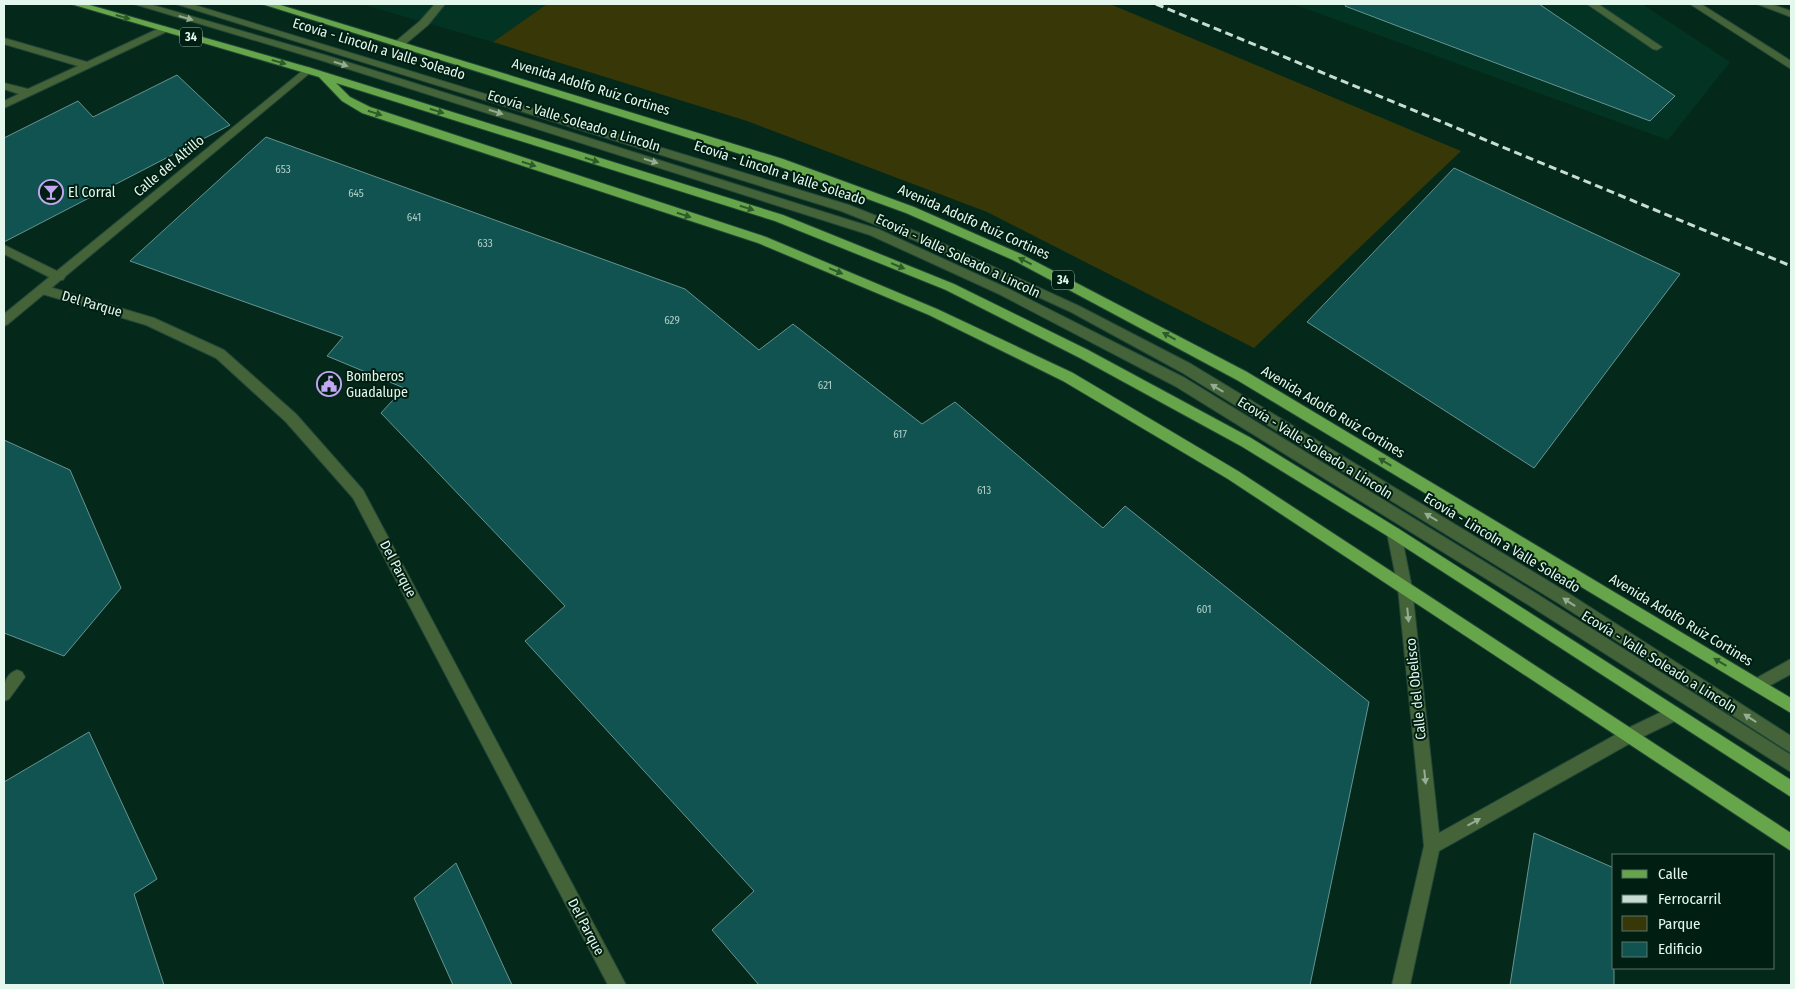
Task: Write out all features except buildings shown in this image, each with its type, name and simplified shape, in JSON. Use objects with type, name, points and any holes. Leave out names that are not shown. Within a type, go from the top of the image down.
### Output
[{"type":"main road","name":"34","points":[[76,4],[307,70],[779,218],[950,287],[1084,354],[1246,442],[1394,533],[1791,789]]},
{"type":"main road","name":"Avenida Adolfo Ruíz Cortines","points":[[266,4],[780,162],[910,210],[1017,257],[1242,376],[1791,706]]},
{"type":"main road","name":"34","points":[[322,75],[346,98],[366,110],[762,240],[951,321],[1068,377],[1233,475],[1630,735],[1791,843]]},
{"type":"street","name":"Ecovía - Valle Soleado a Lincoln","points":[[139,4],[321,57],[874,232],[995,287],[1180,382],[1532,599],[1791,764]]},
{"type":"street","name":"Ecovía - Lincoln a Valle Soleado","points":[[182,4],[845,208],[918,237],[1067,305],[1203,379],[1563,598],[1791,745]]},
{"type":"street","points":[[399,44],[424,23],[440,4]]},
{"type":"street","points":[[1592,4],[1657,47]]},
{"type":"street","points":[[1694,4],[1791,66]]},
{"type":"street","points":[[1762,4],[1791,14]]},
{"type":"street","points":[[4,105],[164,29]]},
{"type":"street","points":[[4,41],[86,65]]},
{"type":"street","name":"Calle del Altillo","points":[[4,321],[307,70]]},
{"type":"street","points":[[4,86],[28,93]]},
{"type":"street","points":[[4,249],[59,277]]},
{"type":"street","name":"Del Parque","points":[[43,290],[150,321],[220,354],[291,418],[358,494],[617,985]]},
{"type":"street","name":"Calle del Obelisco","points":[[1394,533],[1405,588],[1432,846],[1401,985]]},
{"type":"street","points":[[1758,685],[1791,666]]},
{"type":"street","points":[[4,694],[18,677]]},
{"type":"street","points":[[1432,846],[1630,735],[1674,714]]},
{"type":"shaded area","points":[[361,4],[547,4],[493,42]]},
{"type":"shaded area","points":[[1293,4],[1642,4],[1730,62],[1668,140]]},
{"type":"green space","points":[[547,4],[1110,4],[1461,151],[1254,348],[987,212],[747,121],[493,42]]},
{"type":"railway","points":[[1156,4],[1791,266]]},
{"type":"place","name":"El Corral","points":[[51,192]]},
{"type":"place","name":"Bomberos Guadalupe","points":[[329,384]]}]
